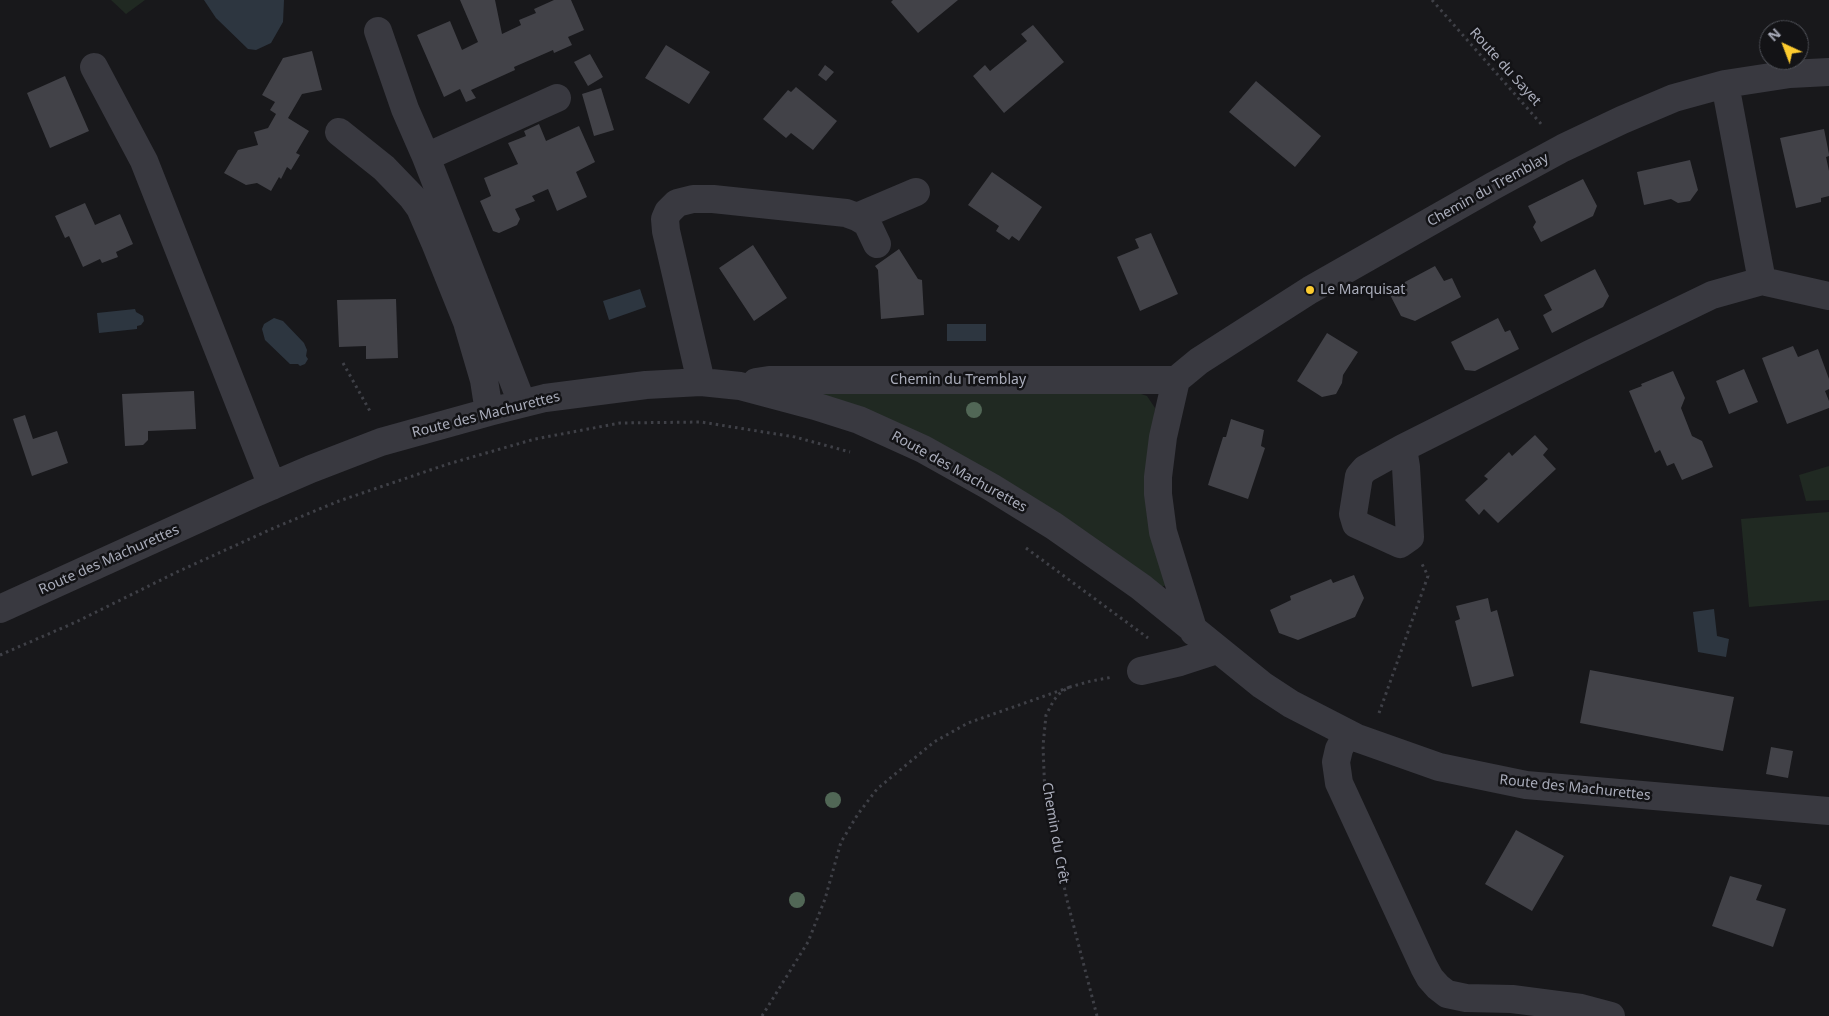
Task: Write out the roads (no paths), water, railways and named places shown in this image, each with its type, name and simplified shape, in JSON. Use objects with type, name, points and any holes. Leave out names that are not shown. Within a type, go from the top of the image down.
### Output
[{"type":"street","points":[[378,31],[405,109],[426,157],[522,404]]},
{"type":"street","points":[[94,67],[144,161],[272,486]]},
{"type":"street","name":"Chemin du Tremblay","points":[[740,386],[769,380],[1176,380],[1199,361],[1310,290],[1563,148],[1622,120],[1674,98],[1725,84],[1790,74],[1829,72]]},
{"type":"street","points":[[1725,84],[1762,281]]},
{"type":"street","points":[[426,157],[557,98]]},
{"type":"street","points":[[340,132],[384,168],[420,208],[467,322],[484,380],[489,412]]},
{"type":"street","points":[[858,217],[916,192]]},
{"type":"street","points":[[701,382],[666,231],[665,219],[668,212],[677,203],[684,200],[713,198],[846,213],[858,217],[867,223],[877,244]]},
{"type":"street","points":[[1403,448],[1410,537],[1400,544],[1356,524],[1353,514],[1359,476],[1365,469],[1403,448],[1590,354],[1712,295],[1762,281],[1829,296]]},
{"type":"street","points":[[1176,380],[1163,437],[1158,494],[1163,532],[1194,632]]},
{"type":"street","name":"Route des Machurettes","points":[[0,609],[272,486],[381,442],[522,404],[601,390],[646,384],[701,382],[740,386],[783,396],[859,420],[923,449],[990,487],[1054,526],[1141,587],[1194,632],[1262,685],[1283,699],[1358,738],[1439,767],[1526,785],[1829,811]]},
{"type":"street","points":[[1141,671],[1180,662],[1217,650]]},
{"type":"street","points":[[1358,738],[1339,749],[1336,762],[1339,783],[1424,968],[1434,983],[1447,994],[1466,998],[1512,999],[1581,1008],[1611,1016]]},
{"type":"place","name":"Le Marquisat","points":[[1310,290]]}]
